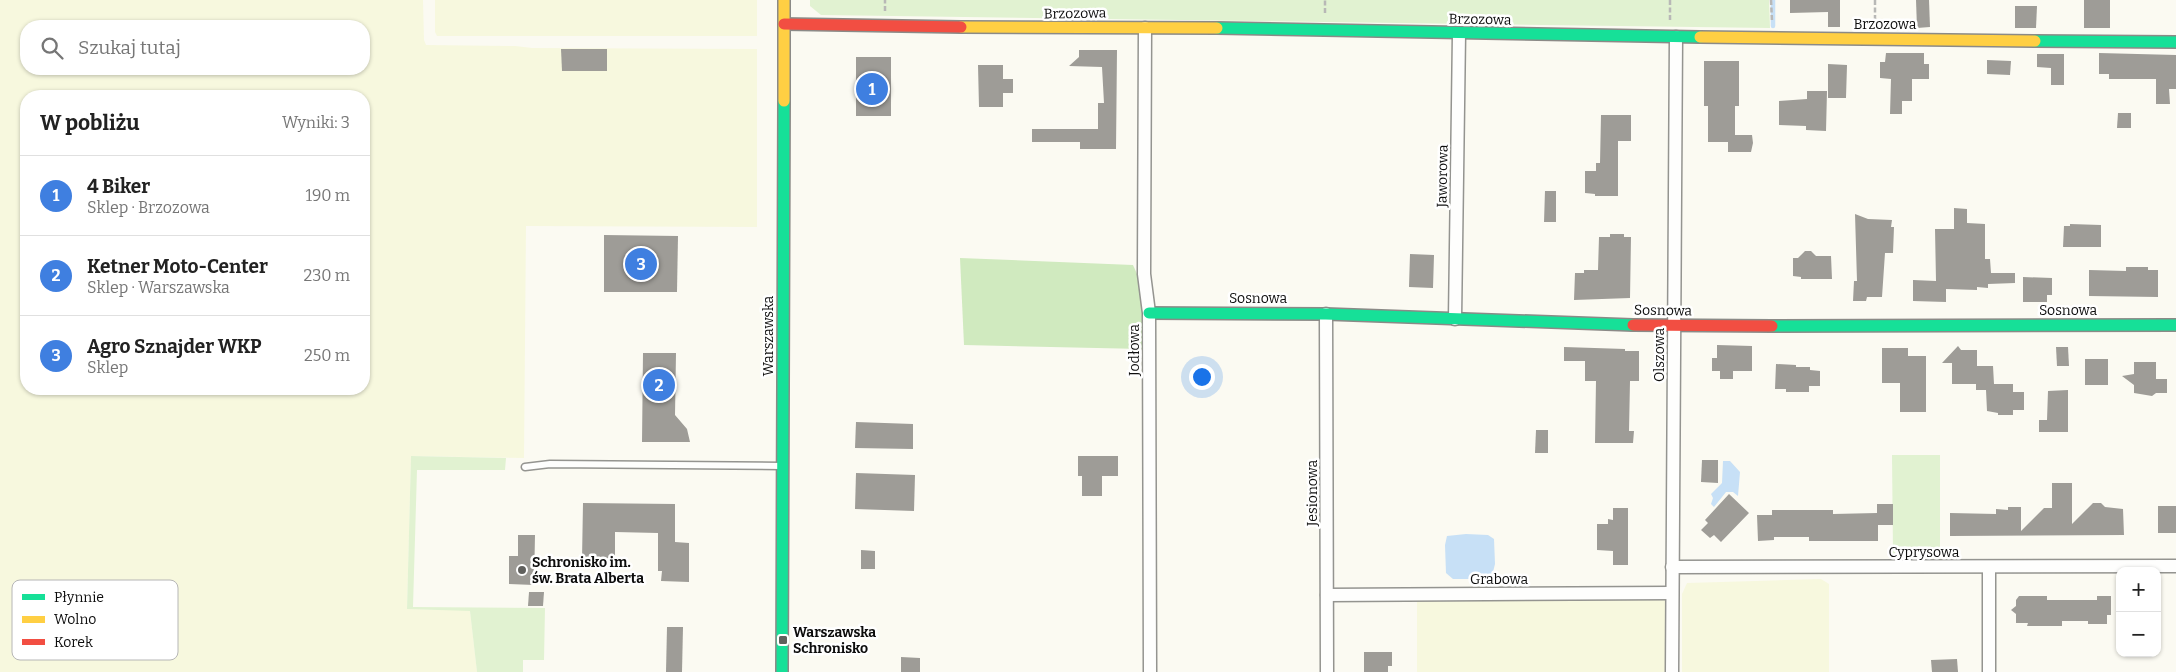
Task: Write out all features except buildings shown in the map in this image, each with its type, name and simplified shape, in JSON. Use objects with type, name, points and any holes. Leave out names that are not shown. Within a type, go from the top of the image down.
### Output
[{"type":"street","name":"Warszawska","points":[[782,672],[784,0]]},
{"type":"street","name":"Brzozowa","points":[[784,24],[1048,29],[1145,28],[1676,37],[2176,42]]},
{"type":"street","name":"Jodłowa","points":[[1145,28],[1144,274],[1149,313],[1150,672]]},
{"type":"street","name":"Jaworowa","points":[[1455,319],[1459,34]]},
{"type":"street","name":"Olszowa","points":[[1672,672],[1676,37]]},
{"type":"street","name":"Sosnowa","points":[[1149,313],[1326,314],[1674,326],[2176,325]]},
{"type":"street","name":"Jesionowa","points":[[1326,314],[1328,672]]},
{"type":"street","name":"Cyprysowa","points":[[1672,567],[2176,566]]},
{"type":"street","points":[[1989,567],[1989,672]]},
{"type":"street","name":"Grabowa","points":[[1327,595],[1672,593]]},
{"type":"lane","points":[[525,467],[550,464],[783,466]]},
{"type":"path","points":[[1325,0],[1325,18]]},
{"type":"path","points":[[1670,0],[1670,22]]},
{"type":"path","points":[[1771,0],[1772,38]]},
{"type":"path","points":[[1875,0],[1875,39]]},
{"type":"green space","points":[[0,0],[423,0],[424,40],[426,45],[515,46],[532,48],[757,49],[757,227],[526,226],[524,458],[411,456],[407,609],[470,610],[477,672],[0,672]]},
{"type":"green space","points":[[435,0],[757,0],[757,36],[437,36],[435,32]]},
{"type":"green space","points":[[810,0],[1769,0],[1770,28],[821,15],[810,6]]},
{"type":"green space","points":[[960,258],[1133,265],[1146,294],[1143,349],[964,345]]},
{"type":"green space","points":[[1892,455],[1940,455],[1940,554],[1893,554]]},
{"type":"green space","points":[[411,456],[506,458],[505,470],[417,470],[413,607],[545,608],[544,660],[523,660],[523,672],[477,672],[470,611],[407,609]]},
{"type":"green space","points":[[1821,579],[1829,584],[1829,672],[1682,672],[1682,594],[1687,583]]},
{"type":"green space","points":[[1670,599],[1671,672],[1417,672],[1417,601]]},
{"type":"water","points":[[1723,461],[1730,461],[1740,472],[1738,496],[1733,492],[1726,492],[1714,507],[1711,504],[1713,498],[1711,494],[1722,483]]},
{"type":"water","points":[[1466,534],[1488,535],[1494,539],[1495,564],[1492,576],[1487,579],[1453,579],[1446,573],[1445,545],[1447,536]]},
{"type":"waterway","points":[[1773,0],[1773,26]]},
{"type":"traffic: fast","points":[[1217,28],[1700,37]]},
{"type":"traffic: fast","points":[[2035,41],[2176,42]]},
{"type":"traffic: fast","points":[[782,672],[784,101]]},
{"type":"traffic: fast","points":[[1149,313],[1326,314],[1633,325]]},
{"type":"traffic: fast","points":[[1772,326],[2176,325]]},
{"type":"traffic: slow","points":[[784,0],[784,101]]},
{"type":"traffic: slow","points":[[961,27],[1217,28]]},
{"type":"traffic: slow","points":[[1700,37],[2035,41]]},
{"type":"traffic: jam","points":[[784,24],[961,27]]},
{"type":"traffic: jam","points":[[1633,325],[1772,326]]},
{"type":"place","name":"4 Biker","points":[[872,89]]},
{"type":"place","name":"Agro Sznajder WKP","points":[[641,264]]},
{"type":"place","name":"Ketner Moto-Center","points":[[659,385]]},
{"type":"place","name":"Schronisko im. św. Brata Alberta","points":[[522,570]]},
{"type":"place","name":"Warszawska Schronisko","points":[[783,640]]}]
